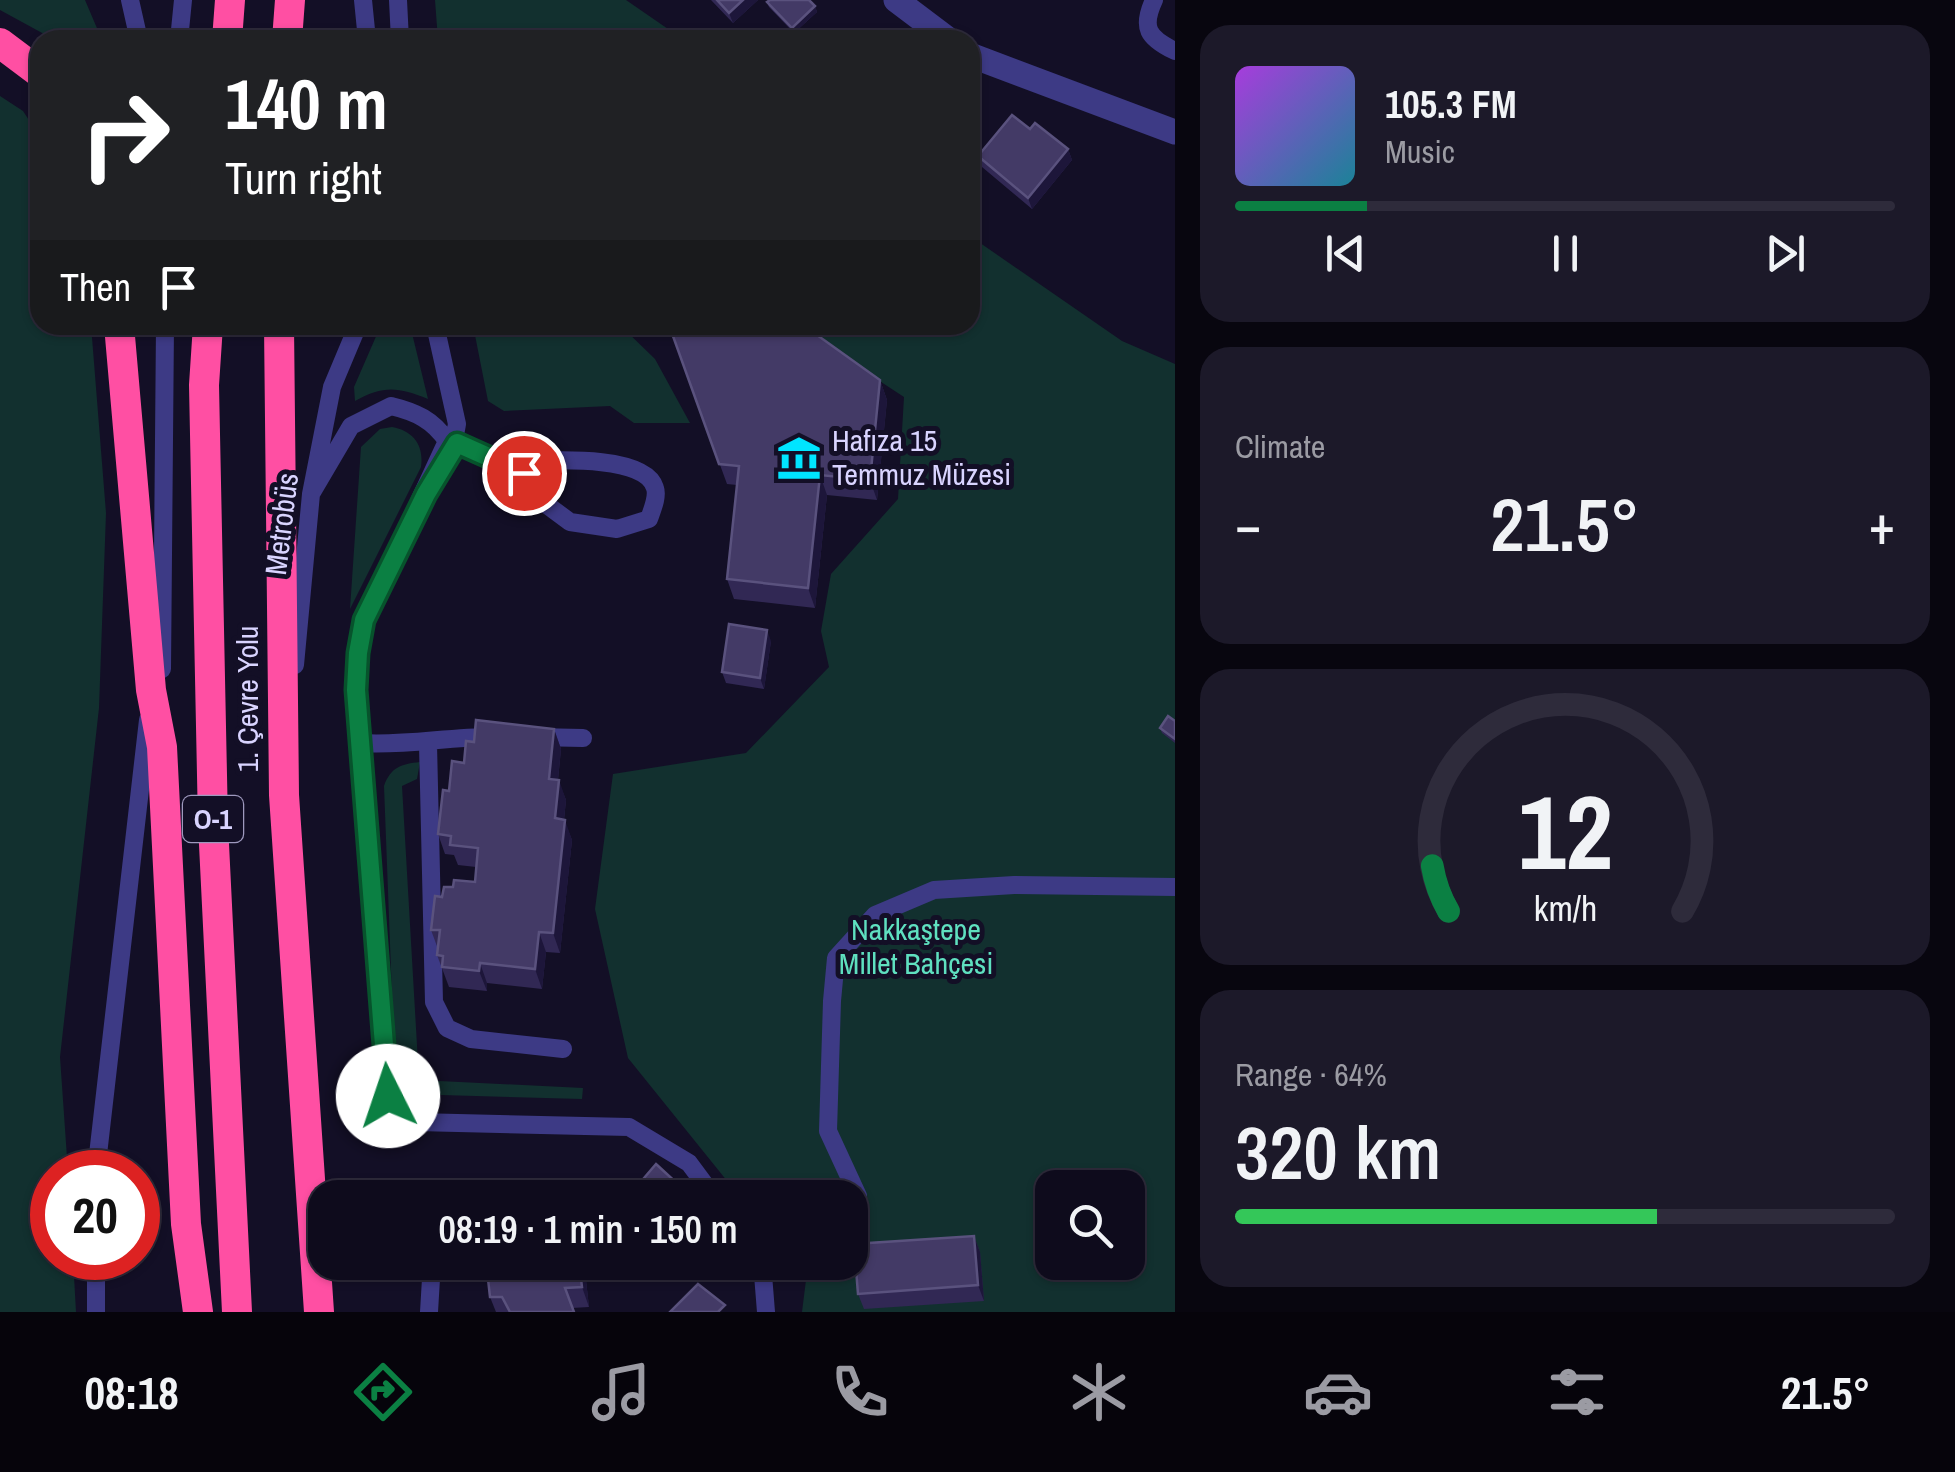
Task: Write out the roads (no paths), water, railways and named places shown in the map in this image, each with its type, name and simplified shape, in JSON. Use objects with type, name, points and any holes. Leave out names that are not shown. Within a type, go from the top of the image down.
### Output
[{"type":"highway","points":[[228,30],[230,0]]},
{"type":"highway","points":[[288,30],[290,0]]},
{"type":"highway","points":[[0,44],[30,65]]},
{"type":"highway","points":[[120,335],[151,690],[162,747],[186,1224],[198,1312]]},
{"type":"highway","name":"1. Çevre Yolu","points":[[207,335],[204,385],[213,824],[236,1312]]},
{"type":"highway","name":"1. Çevre Yolu","points":[[280,335],[284,795],[320,1312]]},
{"type":"street","points":[[896,0],[936,30]]},
{"type":"street","points":[[980,59],[1175,132]]},
{"type":"lane","points":[[130,0],[137,30]]},
{"type":"lane","points":[[180,30],[182,0]]},
{"type":"lane","points":[[363,0],[367,30]]},
{"type":"lane","points":[[398,0],[400,30]]},
{"type":"lane","points":[[1154,0],[1145,20],[1147,31],[1154,41],[1175,50]]},
{"type":"lane","points":[[162,747],[165,335]]},
{"type":"lane","name":"Metrobüs","points":[[284,795],[311,494],[332,388],[354,335]]},
{"type":"lane","points":[[438,335],[450,378],[452,442],[364,620],[356,690],[388,1096],[416,1122],[629,1127],[689,1162],[702,1180]]},
{"type":"lane","points":[[311,494],[350,426],[392,406],[426,419],[452,442],[524,473],[557,515],[570,522],[617,529],[650,519],[657,491],[653,482],[640,475],[594,459],[534,460],[524,473]]},
{"type":"lane","points":[[99,1150],[151,690]]},
{"type":"lane","points":[[360,743],[428,744],[454,736],[583,738]]},
{"type":"lane","points":[[428,744],[434,1002],[446,1028],[471,1039],[563,1049]]},
{"type":"lane","points":[[851,1180],[828,1131],[832,1001],[836,958],[875,914],[934,890],[1014,885],[1175,887]]},
{"type":"lane","points":[[96,1280],[96,1312]]},
{"type":"lane","points":[[429,1312],[431,1280]]},
{"type":"lane","points":[[763,1280],[766,1312]]},
{"type":"place","name":"Hafıza 15 Temmuz Müzesi","points":[[799,458]]},
{"type":"park label","name":"Nakkaştepe Millet Bahçesi","points":[[916,947]]}]
